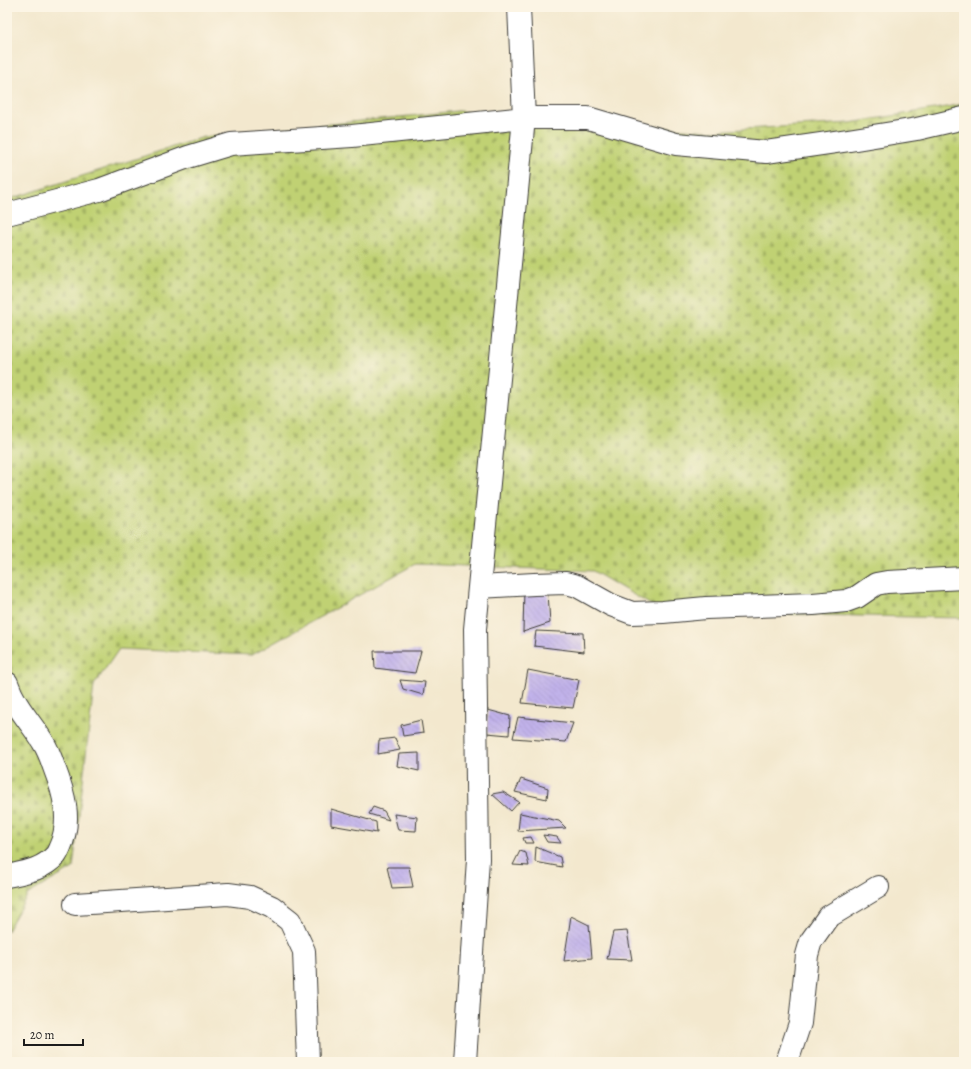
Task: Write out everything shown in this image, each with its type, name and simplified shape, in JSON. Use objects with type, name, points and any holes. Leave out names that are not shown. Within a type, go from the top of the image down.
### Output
[{"type":"street","points":[[465,1062],[478,859],[475,629],[524,118],[519,7]]},
{"type":"street","points":[[7,214],[100,190],[188,157],[232,144],[352,136],[524,118],[588,118],[676,144],[766,152],[917,129],[964,118]]},
{"type":"street","points":[[479,587],[566,583],[577,586],[611,605],[632,613],[846,601],[857,597],[876,584],[887,582],[964,578]]},
{"type":"street","points":[[7,683],[12,696],[44,743],[50,755],[65,800],[66,824],[63,840],[57,853],[47,862],[36,869],[7,876]]},
{"type":"street","points":[[787,1062],[800,1023],[807,955],[811,941],[828,917],[878,887]]},
{"type":"street","points":[[75,904],[228,894],[250,897],[272,907],[290,921],[304,951],[308,1062]]},
{"type":"green space","points":[[964,104],[964,618],[663,612],[593,571],[415,564],[252,655],[119,649],[94,685],[73,868],[28,894],[7,931],[7,200],[204,137],[458,111],[710,131],[850,123]]},
{"type":"building","points":[[524,589],[548,593],[550,623],[523,632]]},
{"type":"building","points":[[536,631],[583,633],[584,652],[534,646]]},
{"type":"building","points":[[374,651],[421,651],[415,673],[375,668]]},
{"type":"building","points":[[528,670],[579,680],[573,708],[522,703]]},
{"type":"building","points":[[400,680],[425,682],[423,695],[403,689]]},
{"type":"building","points":[[488,710],[510,716],[509,735],[487,733]]},
{"type":"building","points":[[518,717],[573,723],[566,742],[513,738]]},
{"type":"building","points":[[421,720],[423,733],[403,736],[401,725]]},
{"type":"building","points":[[395,738],[400,750],[378,754],[379,740]]},
{"type":"building","points":[[419,753],[419,771],[397,766],[399,754]]},
{"type":"building","points":[[521,779],[548,788],[547,799],[515,792]]},
{"type":"building","points":[[503,792],[519,802],[511,811],[492,794]]},
{"type":"building","points":[[373,807],[384,811],[389,820],[369,814]]},
{"type":"building","points":[[331,809],[376,822],[377,833],[331,825]]},
{"type":"building","points":[[520,813],[559,821],[566,828],[518,831]]},
{"type":"building","points":[[394,814],[417,817],[416,831],[398,830]]},
{"type":"building","points":[[543,835],[557,837],[561,843],[547,842]]},
{"type":"building","points":[[531,837],[534,843],[525,843],[523,838]]},
{"type":"building","points":[[536,847],[560,857],[562,867],[535,862]]},
{"type":"building","points":[[520,851],[526,853],[529,866],[513,865]]},
{"type":"building","points":[[387,867],[409,867],[413,887],[392,888]]},
{"type":"building","points":[[571,916],[589,925],[592,958],[564,961]]},
{"type":"building","points":[[627,931],[632,960],[607,959],[613,932]]}]
